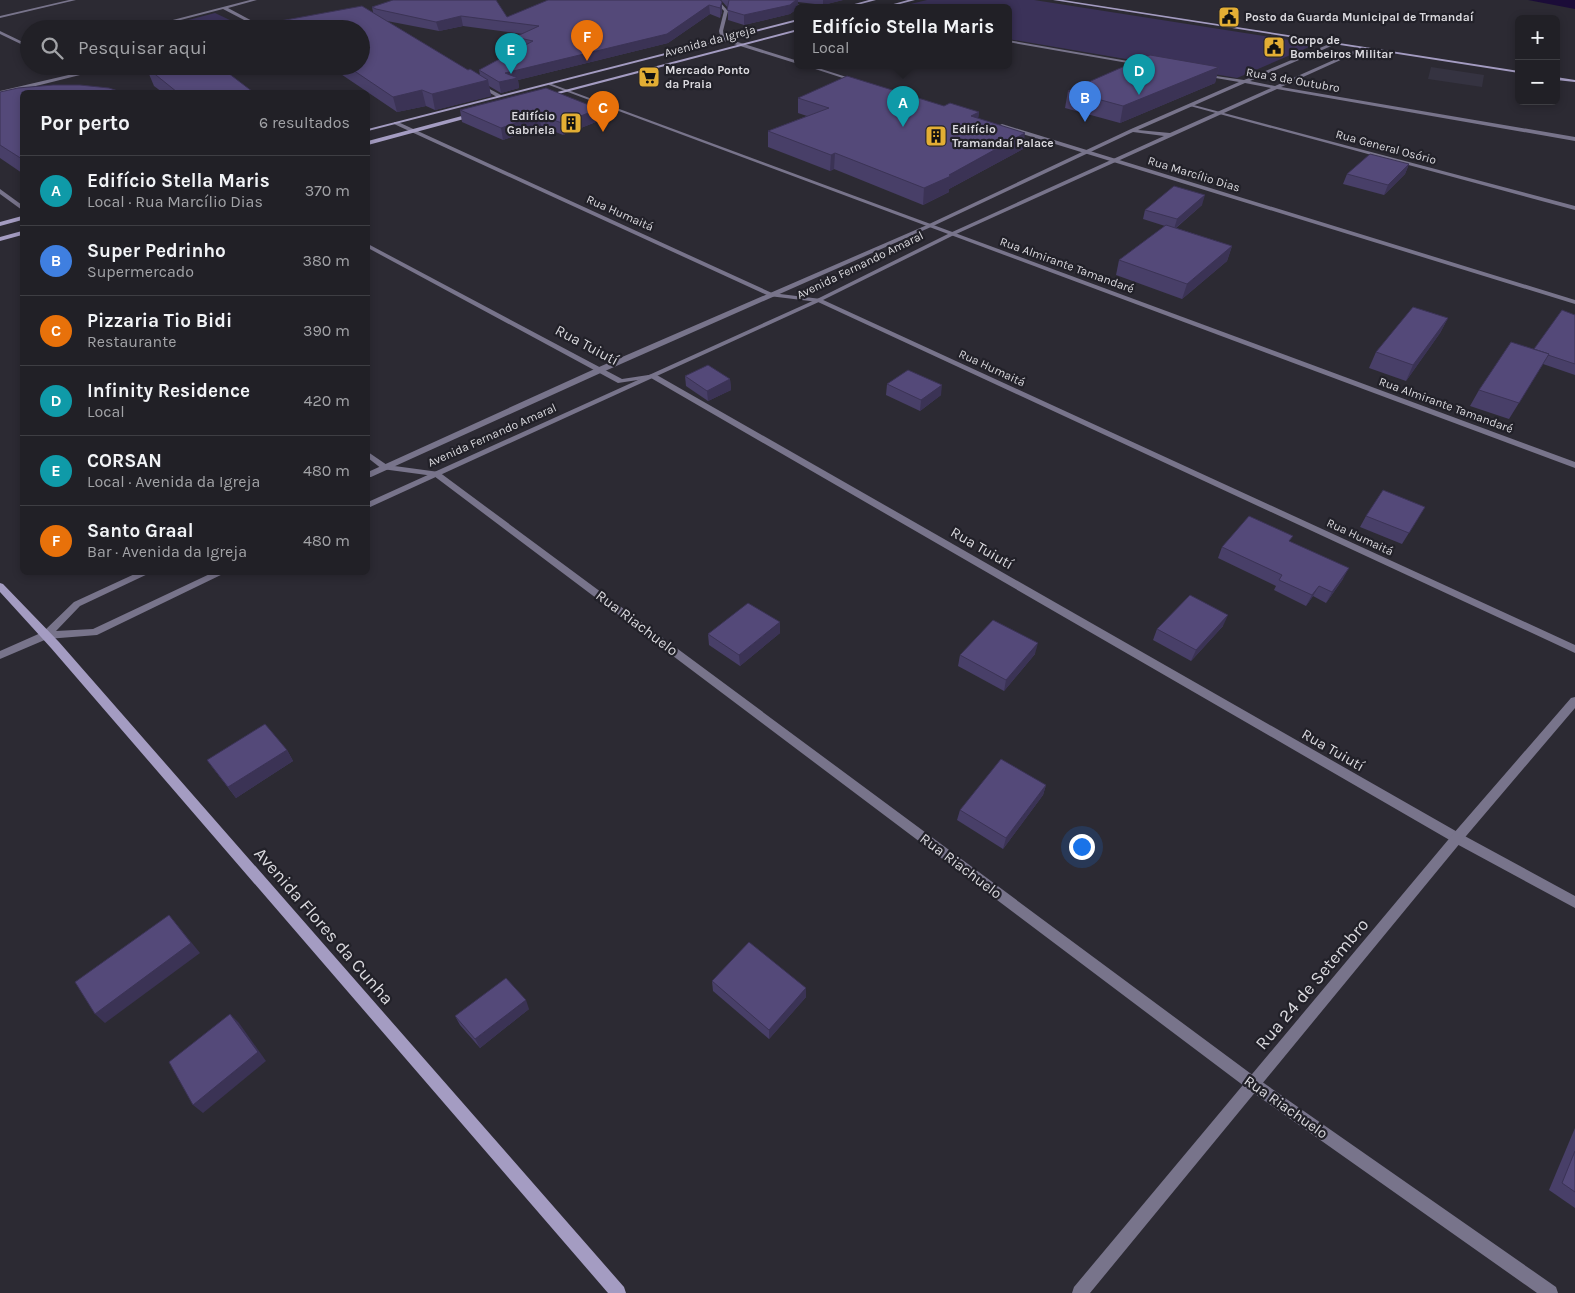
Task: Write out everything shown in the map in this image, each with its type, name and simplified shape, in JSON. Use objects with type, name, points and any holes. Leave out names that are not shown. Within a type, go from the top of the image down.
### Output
[{"type":"main road","points":[[858,4],[874,0]]},
{"type":"main road","points":[[897,4],[913,0]]},
{"type":"main road","points":[[1055,0],[1515,71]]},
{"type":"main road","name":"Avenida da Igreja","points":[[370,130],[794,21]]},
{"type":"main road","name":"Avenida da Igreja","points":[[538,98],[794,31]]},
{"type":"main road","points":[[1560,79],[1575,81]]},
{"type":"main road","points":[[370,142],[480,114]]},
{"type":"main road","points":[[0,224],[20,219]]},
{"type":"main road","points":[[0,239],[20,234]]},
{"type":"main road","name":"Avenida Flores da Cunha","points":[[0,586],[46,635],[618,1293]]},
{"type":"street","points":[[0,17],[74,0]]},
{"type":"street","points":[[176,20],[256,0]]},
{"type":"street","points":[[716,0],[726,11],[721,31],[724,39],[794,62]]},
{"type":"street","points":[[766,0],[794,5]]},
{"type":"street","points":[[224,8],[247,20]]},
{"type":"street","points":[[0,32],[20,42]]},
{"type":"street","points":[[1012,43],[1155,66]]},
{"type":"street","name":"Avenida Fernando Amaral","points":[[370,473],[771,294],[929,226],[1134,130],[1334,43]]},
{"type":"street","name":"Avenida Fernando Amaral","points":[[370,505],[819,300],[952,234],[1363,48]]},
{"type":"street","points":[[818,69],[863,83]]},
{"type":"street","name":"Rua 3 de Outubro","points":[[1195,73],[1575,140]]},
{"type":"street","points":[[0,93],[68,75]]},
{"type":"street","points":[[474,81],[499,96]]},
{"type":"street","name":"Rua Almirante Tamandaré","points":[[551,84],[1575,465]]},
{"type":"street","name":"Rua General Osório","points":[[1192,105],[1575,208]]},
{"type":"street","name":"Rua Humaitá","points":[[396,123],[771,294],[819,300],[1575,649]]},
{"type":"street","name":"Rua Marcílio Dias","points":[[994,123],[1575,302]]},
{"type":"street","points":[[1134,130],[1170,135]]},
{"type":"street","points":[[0,190],[20,206]]},
{"type":"street","name":"Rua Tuiutí","points":[[370,247],[602,369],[621,381],[652,376],[1457,838],[1575,902]]},
{"type":"street","name":"Rua Riachuelo","points":[[370,456],[384,467],[436,474],[1253,1084],[1550,1293]]},
{"type":"street","points":[[46,635],[77,604],[141,575]]},
{"type":"street","points":[[0,655],[46,635],[94,632],[217,575]]},
{"type":"street","name":"Rua 24 de Setembro","points":[[1080,1293],[1457,838],[1575,701]]},
{"type":"shaded area","points":[[927,0],[1034,0],[1308,43],[1309,47],[1237,78],[1012,40],[1012,4],[910,4]]},
{"type":"shaded area","points":[[1528,0],[1575,0],[1575,9]]},
{"type":"shaded area","points":[[215,13],[230,20],[188,20]]},
{"type":"shaded area","points":[[1431,67],[1484,75],[1482,87],[1428,79]]},
{"type":"building","points":[[393,0],[496,0],[507,17],[548,0],[720,0],[722,2],[720,8],[709,5],[667,34],[505,73],[518,78],[499,82],[479,70],[533,41],[515,37],[539,26],[461,16],[436,22],[372,7]]},
{"type":"building","points":[[729,0],[796,0],[790,5],[744,15],[727,10]]},
{"type":"building","points":[[362,6],[468,70],[470,69],[488,80],[432,94],[422,90],[393,97],[360,75],[370,75],[370,20],[285,20]]},
{"type":"building","points":[[1150,55],[1219,67],[1123,106],[1068,91]]},
{"type":"building","points":[[156,75],[231,75],[250,90],[175,90]]},
{"type":"building","points":[[847,76],[944,106],[950,103],[979,112],[971,116],[1025,133],[949,175],[951,176],[924,188],[835,153],[831,155],[768,131],[829,108],[798,98]]},
{"type":"building","points":[[80,85],[115,90],[20,90],[20,158],[0,145],[0,92],[18,88]]},
{"type":"building","points":[[546,88],[599,109],[562,123],[539,115],[501,128],[460,110]]},
{"type":"building","points":[[1370,154],[1409,164],[1388,185],[1347,174]]},
{"type":"building","points":[[1174,186],[1205,195],[1177,219],[1145,210]]},
{"type":"building","points":[[1166,225],[1232,246],[1187,284],[1119,260]]},
{"type":"building","points":[[1413,307],[1448,318],[1413,365],[1376,352]]},
{"type":"building","points":[[1562,310],[1575,315],[1575,364],[1534,349]]},
{"type":"building","points":[[1511,342],[1549,354],[1519,403],[1479,390]]},
{"type":"building","points":[[708,365],[730,379],[707,391],[685,376]]},
{"type":"building","points":[[908,370],[942,385],[921,400],[887,384]]},
{"type":"building","points":[[1383,490],[1425,507],[1409,533],[1366,516]]},
{"type":"building","points":[[1249,516],[1293,536],[1289,541],[1349,568],[1332,592],[1319,586],[1312,595],[1279,580],[1282,575],[1222,547]]},
{"type":"building","points":[[1190,595],[1228,615],[1196,650],[1157,629]]},
{"type":"building","points":[[748,603],[780,622],[739,655],[708,634]]},
{"type":"building","points":[[993,620],[1038,643],[1006,680],[960,655]]},
{"type":"building","points":[[265,724],[287,750],[228,787],[207,760]]},
{"type":"building","points":[[1001,759],[1046,785],[1006,838],[960,810]]},
{"type":"building","points":[[169,915],[191,943],[95,1014],[75,982]]},
{"type":"building","points":[[749,942],[806,988],[769,1030],[712,981]]},
{"type":"building","points":[[506,978],[526,1000],[475,1039],[455,1016]]},
{"type":"building","points":[[230,1014],[258,1052],[193,1105],[169,1062]]},
{"type":"building","points":[[1575,1151],[1575,1192],[1562,1183]]},
{"type":"place","name":"Posto da Guarda Municipal de Trmandaí","points":[[1229,17]]},
{"type":"place","name":"Corpo de Bombeiros Militar","points":[[1274,47]]},
{"type":"place","name":"Santo Graal","points":[[587,61]]},
{"type":"place","name":"CORSAN","points":[[511,74]]},
{"type":"place","name":"Mercado Ponto da Praia","points":[[649,77]]},
{"type":"place","name":"Infinity Residence","points":[[1139,95]]},
{"type":"place","name":"Super Pedrinho","points":[[1085,122]]},
{"type":"place","name":"Edifício Gabriela","points":[[571,123]]},
{"type":"place","name":"Edifício Stella Maris","points":[[903,127]]},
{"type":"place","name":"Pizzaria Tio Bidi","points":[[603,132]]},
{"type":"place","name":"Edifício Tramandaí Palace","points":[[936,136]]}]
